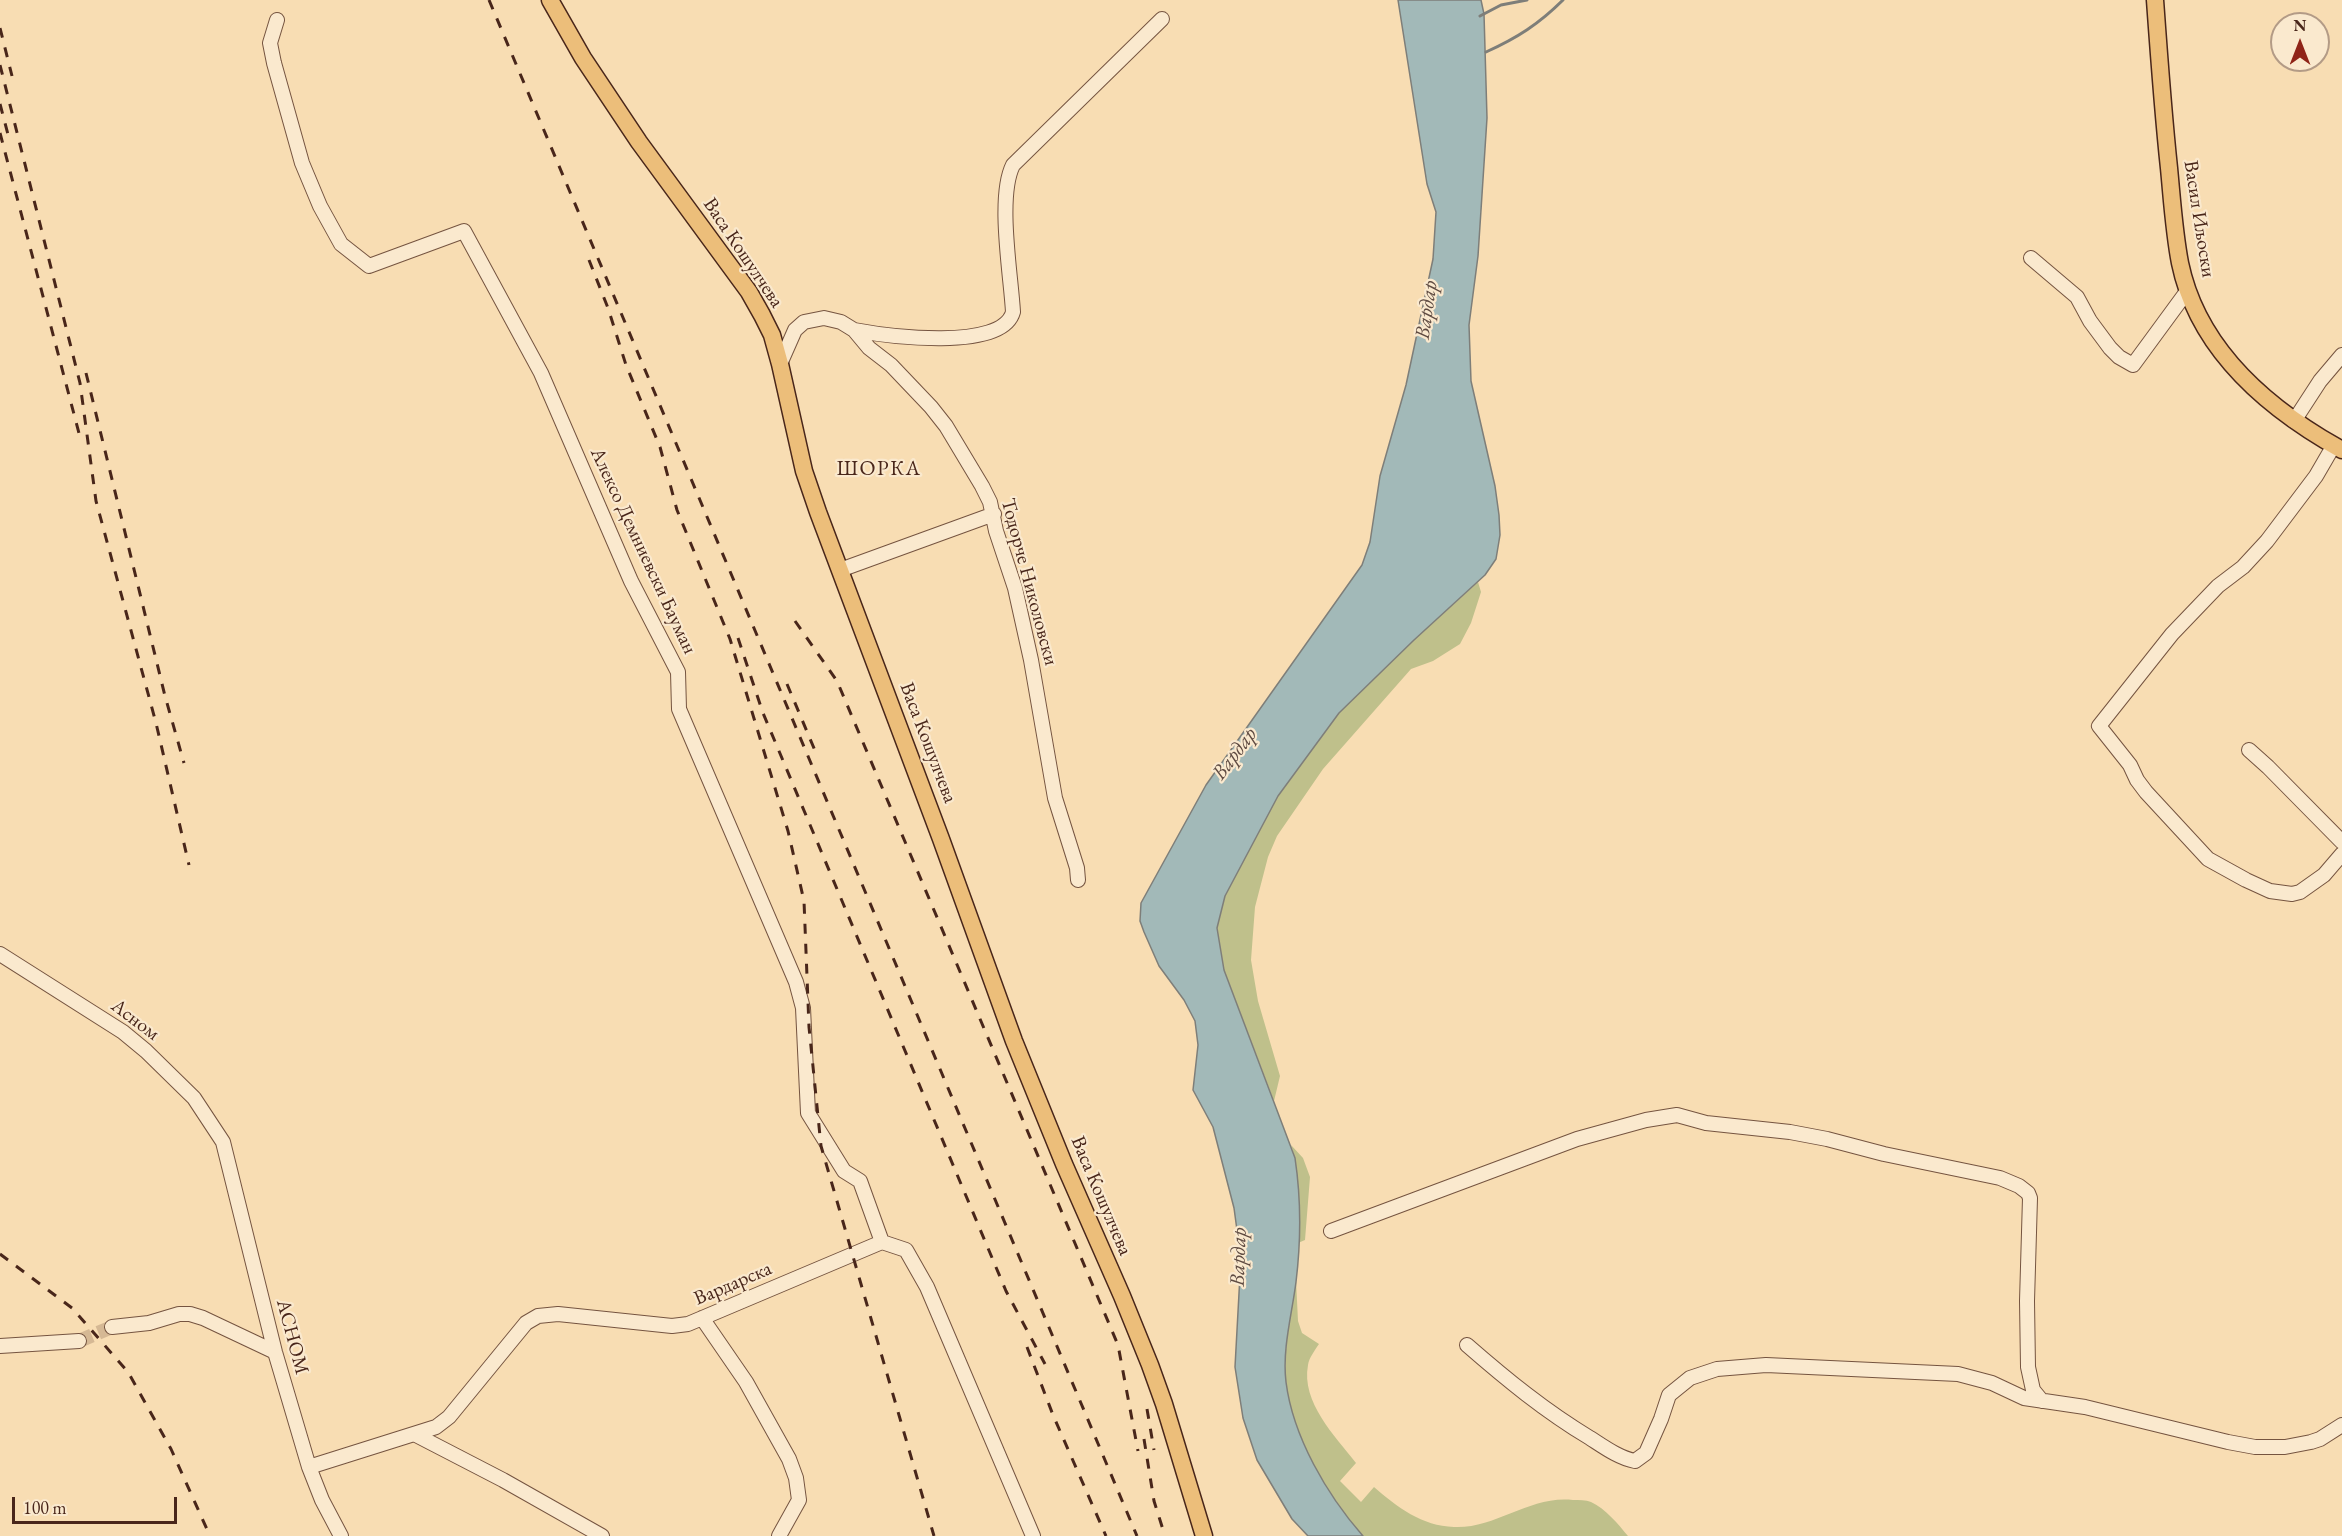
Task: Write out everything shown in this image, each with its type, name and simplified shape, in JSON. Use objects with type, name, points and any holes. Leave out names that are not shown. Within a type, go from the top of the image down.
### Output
[{"type":"main road","name":"Васа Кошулчева","points":[[550,0],[584,58],[639,142],[749,292],[772,335],[804,471],[1014,1041],[1150,1365],[1204,1536]]},
{"type":"main road","name":"Васил Иљоски","points":[[2155,0],[2172,201],[2180,264],[2188,290],[2201,319],[2228,362],[2260,394],[2294,421],[2338,447]]},
{"type":"street","points":[[854,330],[896,338],[951,339],[999,329],[1006,325],[1011,319],[1012,312],[1006,218],[1009,173],[1013,165],[1162,19]]},
{"type":"street","name":"Алексо Демниевски Бауман","points":[[278,20],[270,43],[302,163],[320,206],[341,244],[369,266],[464,231],[541,373],[631,581],[678,672],[679,709],[796,982],[803,1008],[808,1113],[844,1171],[860,1181],[882,1242]]},
{"type":"street","points":[[2031,258],[2077,297],[2090,321],[2110,348],[2133,366],[2188,290]]},
{"type":"street","name":"Тодорче Николовски","points":[[780,364],[795,330],[804,322],[824,318],[840,322],[854,330],[869,348],[891,365],[932,407],[982,486],[994,514],[996,531],[1017,598],[1031,660],[1055,798],[1077,868],[1078,880]]},
{"type":"street","points":[[2294,421],[2315,388],[2342,355]]},
{"type":"street","points":[[2338,447],[2267,541],[2243,567],[2218,586],[2172,634],[2099,726],[2130,765],[2146,792],[2216,864],[2270,891],[2292,894],[2308,888],[2342,854]]},
{"type":"street","points":[[840,570],[994,514]]},
{"type":"street","points":[[2248,750],[2268,767],[2342,842]]},
{"type":"street","name":"Асном","points":[[0,954],[123,1032],[146,1051],[194,1098],[223,1142]]},
{"type":"street","points":[[1331,1231],[1577,1139],[1646,1120],[1677,1115],[1714,1124],[1790,1132],[1827,1139],[1884,1154],[2000,1178],[2019,1186],[2030,1198],[2028,1367],[2033,1390],[2042,1401]]},
{"type":"street","name":"АСНОМ","points":[[223,1142],[275,1352],[309,1467],[340,1536]]},
{"type":"street","points":[[882,1242],[906,1250],[927,1287],[1033,1536]]},
{"type":"street","name":"Вардарска","points":[[309,1467],[436,1427],[448,1417],[526,1323],[538,1316],[558,1314],[672,1326],[688,1324],[882,1242]]},
{"type":"street","points":[[112,1327],[149,1323],[180,1314],[190,1314],[275,1352]]},
{"type":"street","points":[[702,1318],[755,1399],[789,1460],[796,1478],[799,1500],[779,1536]]},
{"type":"street","points":[[0,1346],[79,1341]]},
{"type":"street","points":[[1467,1345],[1520,1391],[1563,1422],[1622,1457],[1635,1461],[1646,1453],[1661,1419],[1668,1395],[1690,1378],[1717,1370],[1784,1365],[1947,1372],[1992,1383],[2024,1398],[2102,1411],[2220,1441],[2255,1447],[2285,1447],[2311,1442],[2342,1425]]},
{"type":"street","points":[[416,1435],[504,1480],[602,1536]]},
{"type":"green space","points":[[1478,582],[1481,592],[1471,623],[1460,644],[1433,661],[1411,669],[1323,769],[1277,836],[1268,857],[1255,907],[1251,960],[1258,1001],[1280,1076],[1274,1101],[1224,970],[1217,928],[1225,896],[1278,796],[1339,713]]},
{"type":"green space","points":[[1291,1145],[1303,1158],[1310,1177],[1305,1240],[1298,1243],[1295,1158]]},
{"type":"green space","points":[[1296,1280],[1298,1321],[1302,1333],[1319,1344],[1308,1365],[1307,1379],[1310,1392],[1322,1418],[1356,1463],[1340,1481],[1361,1502],[1374,1487],[1392,1502],[1421,1519],[1442,1526],[1454,1527],[1484,1523],[1542,1502],[1585,1500],[1602,1509],[1628,1536],[1363,1536],[1337,1503],[1313,1463],[1303,1443],[1289,1401],[1286,1356]]},
{"type":"water","name":"Вардар","points":[[1398,0],[1481,0],[1484,14],[1487,118],[1478,256],[1469,325],[1471,381],[1495,486],[1500,535],[1496,559],[1485,575],[1339,713],[1278,796],[1225,896],[1217,928],[1224,970],[1295,1158],[1299,1204],[1299,1251],[1285,1357],[1290,1403],[1296,1424],[1314,1464],[1337,1502],[1363,1536],[1308,1536],[1292,1519],[1257,1460],[1243,1418],[1235,1367],[1240,1275],[1234,1208],[1213,1127],[1193,1090],[1198,1045],[1195,1021],[1184,1000],[1159,966],[1140,921],[1141,903],[1206,785],[1362,565],[1370,542],[1380,476],[1406,385],[1433,259],[1436,212],[1427,184]]},
{"type":"waterway","points":[[1480,16],[1501,5],[1527,0]]},
{"type":"waterway","points":[[1486,52],[1527,30],[1563,0]]},
{"type":"tunnel","points":[[79,1341],[112,1327]]},
{"type":"railway","points":[[489,0],[1137,1536]]},
{"type":"railway","points":[[0,28],[12,76]]},
{"type":"railway","points":[[0,65],[80,383],[96,501],[156,723],[189,865]]},
{"type":"railway","points":[[0,104],[10,142]]},
{"type":"railway","points":[[0,133],[80,437]]},
{"type":"railway","points":[[589,260],[608,308],[626,365],[660,447],[677,510],[730,639],[788,831],[804,901],[809,1027],[821,1146],[934,1536]]},
{"type":"railway","points":[[86,373],[165,696],[184,763]]},
{"type":"railway","points":[[795,621],[837,681],[1118,1345],[1138,1451]]},
{"type":"railway","points":[[738,638],[763,713],[1006,1291],[1045,1364]]},
{"type":"railway","points":[[787,684],[816,753]]},
{"type":"railway","points":[[0,1254],[72,1308],[128,1372],[171,1449],[210,1536]]},
{"type":"railway","points":[[1027,1347],[1053,1415],[1106,1536]]},
{"type":"railway","points":[[1147,1409],[1154,1450]]},
{"type":"railway","points":[[1144,1439],[1154,1501],[1165,1536]]},
{"type":"district","name":"ШОРКА","points":[[879,469]]}]
